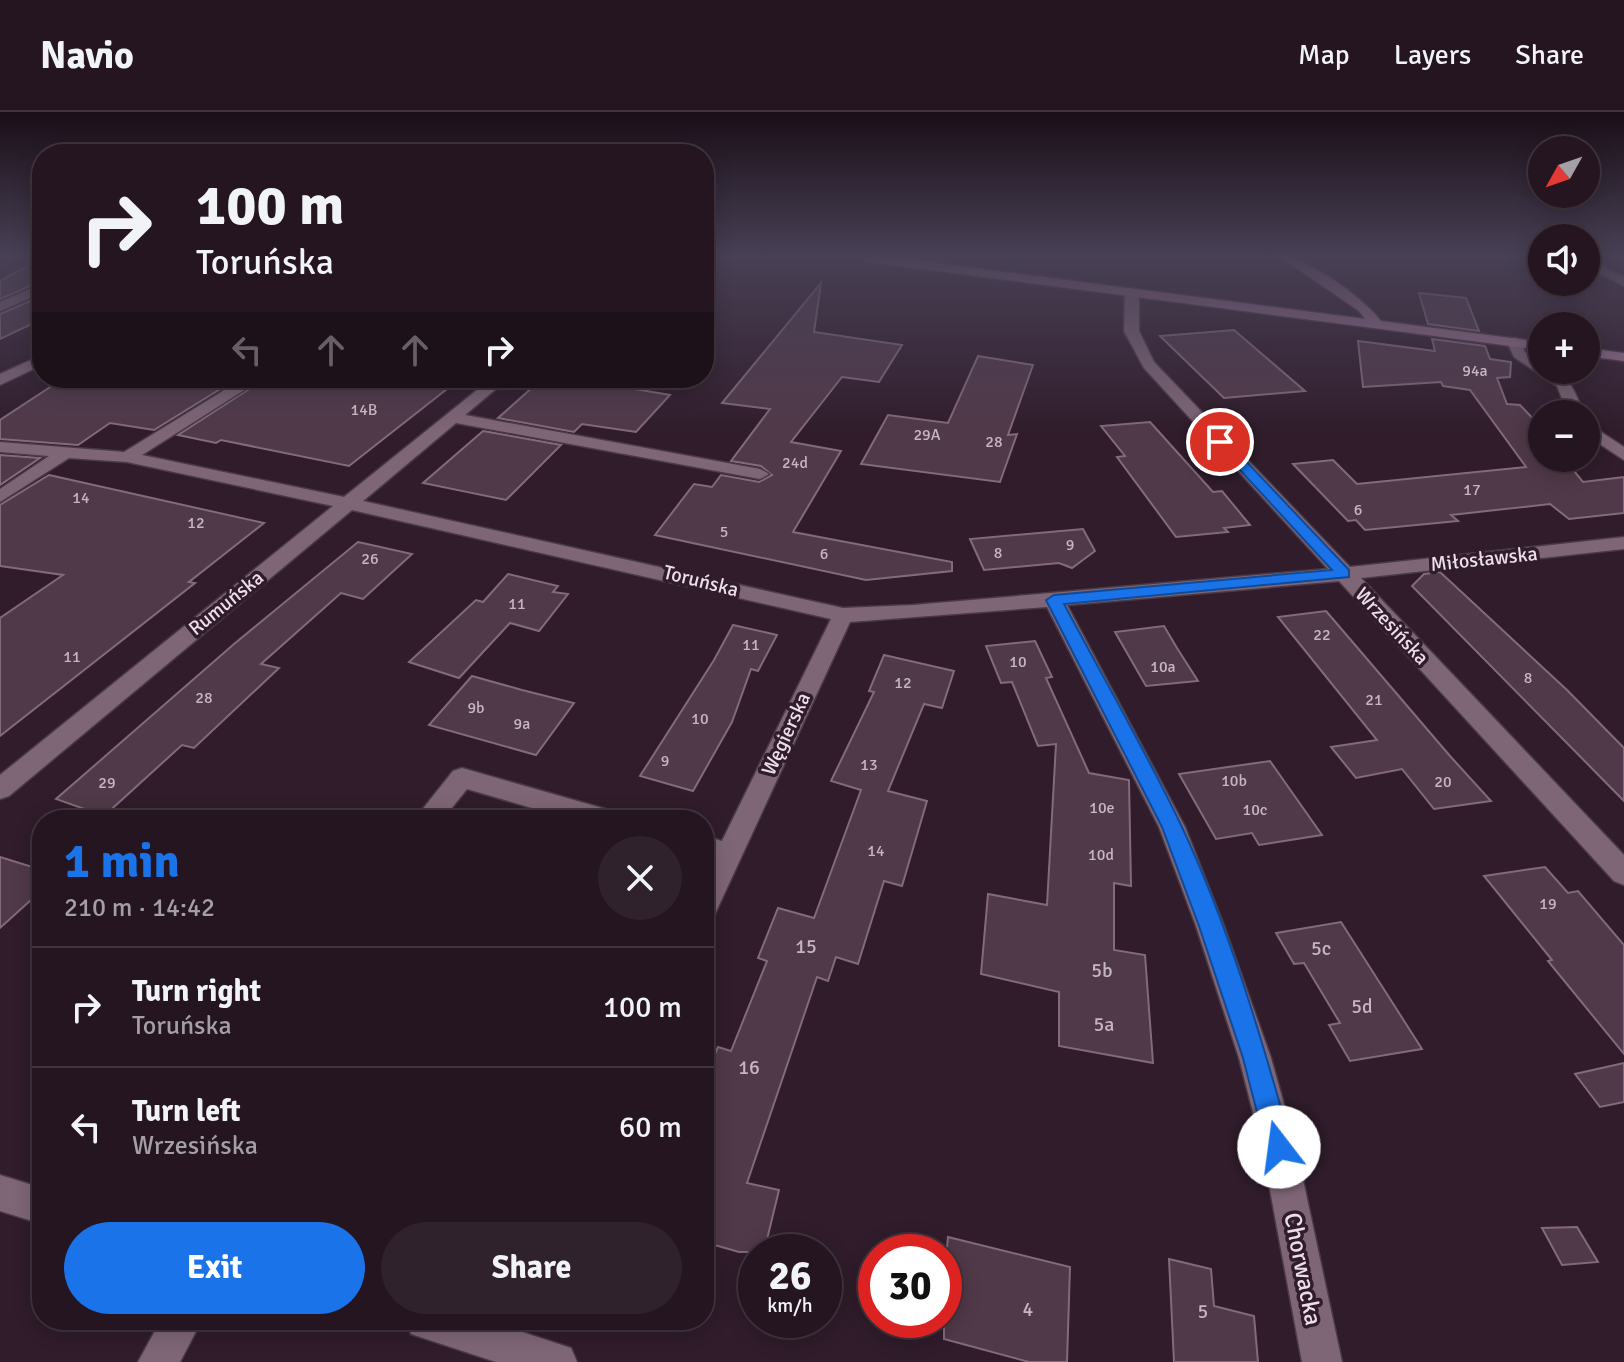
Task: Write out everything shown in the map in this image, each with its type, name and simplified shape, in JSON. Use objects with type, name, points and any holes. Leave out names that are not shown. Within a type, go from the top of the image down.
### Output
[{"type":"street","name":"Wrzesińska","points":[[1129,316],[1133,343],[1149,365],[1624,873]]},
{"type":"street","points":[[1324,316],[1528,344]]},
{"type":"street","points":[[1371,316],[1376,323]]},
{"type":"street","points":[[1514,342],[1519,354],[1528,360]]},
{"type":"street","points":[[1600,354],[1624,357]]},
{"type":"street","points":[[0,380],[32,364]]},
{"type":"street","points":[[127,457],[239,388]]},
{"type":"street","name":"Rumuńska","points":[[0,789],[489,388]]},
{"type":"street","points":[[453,418],[760,474]]},
{"type":"street","points":[[1600,437],[1624,455]]},
{"type":"street","name":"Toruńska","points":[[0,447],[127,457],[701,580],[843,615],[1344,574]]},
{"type":"street","points":[[0,497],[66,452]]},
{"type":"street","name":"Miłosławska","points":[[1344,574],[1624,543]]},
{"type":"street","name":"Chorwacka","points":[[1054,600],[1172,827],[1210,926],[1255,1058],[1279,1147],[1322,1362]]},
{"type":"street","name":"Węgierska","points":[[716,850],[843,615]]},
{"type":"street","points":[[435,810],[462,778],[574,810]]},
{"type":"street","points":[[0,1193],[32,1203]]},
{"type":"street","points":[[158,1362],[177,1330]]},
{"type":"street","points":[[503,1331],[557,1362]]},
{"type":"building","points":[[0,316],[32,316],[32,324],[0,339]]},
{"type":"building","points":[[794,316],[816,316],[814,332],[902,345],[879,382],[842,377],[791,442],[841,451],[793,532],[952,562],[952,571],[866,580],[655,535],[694,484],[712,487],[721,475],[759,482],[772,475],[761,466],[731,461],[770,409],[722,403]]},
{"type":"building","points":[[1426,316],[1473,316],[1479,331],[1428,324]]},
{"type":"building","points":[[1234,330],[1305,391],[1224,398],[1160,336]]},
{"type":"building","points":[[1432,339],[1485,346],[1490,359],[1511,362],[1510,377],[1497,378],[1507,404],[1520,405],[1528,413],[1528,472],[1575,472],[1583,482],[1624,477],[1624,513],[1569,519],[1550,504],[1451,515],[1458,521],[1365,530],[1356,520],[1348,521],[1293,464],[1333,460],[1357,484],[1526,467],[1470,390],[1443,386],[1441,382],[1363,387],[1358,341],[1435,351]]},
{"type":"building","points":[[978,356],[1033,365],[1008,435],[1017,434],[1000,482],[861,464],[888,415],[948,423]]},
{"type":"building","points":[[49,388],[222,388],[154,430],[110,423],[78,445],[0,439],[0,420]]},
{"type":"building","points":[[251,388],[448,388],[349,466],[221,440],[216,443],[178,435]]},
{"type":"building","points":[[532,388],[629,388],[670,395],[636,432],[582,424],[574,432],[498,418]]},
{"type":"building","points":[[1150,422],[1213,492],[1222,491],[1250,525],[1224,528],[1228,532],[1176,537],[1117,457],[1125,456],[1101,426]]},
{"type":"building","points":[[483,431],[561,445],[506,500],[423,483]]},
{"type":"building","points":[[0,455],[40,458],[0,485]]},
{"type":"building","points":[[49,475],[264,523],[189,582],[195,583],[0,736],[0,618],[63,575],[0,566],[0,505]]},
{"type":"building","points":[[1083,529],[1095,551],[1072,568],[1059,563],[984,570],[970,539]]},
{"type":"building","points":[[358,542],[412,554],[363,599],[341,593],[261,664],[279,668],[194,748],[182,745],[111,810],[87,810],[56,799],[234,644]]},
{"type":"building","points":[[1440,572],[1567,690],[1624,748],[1624,801],[1412,586],[1424,574]]},
{"type":"building","points":[[508,574],[558,586],[553,592],[568,594],[539,631],[510,623],[459,678],[409,662],[476,600],[483,602]]},
{"type":"building","points":[[1326,611],[1491,801],[1434,809],[1402,769],[1356,778],[1331,747],[1377,740],[1278,617]]},
{"type":"building","points":[[733,625],[777,635],[758,671],[751,669],[732,722],[693,791],[640,776],[714,660]]},
{"type":"building","points":[[1164,626],[1198,681],[1146,686],[1115,632]]},
{"type":"building","points":[[1035,641],[1052,677],[1046,678],[1089,773],[1129,780],[1131,886],[1114,883],[1114,950],[1145,955],[1153,1063],[1059,1046],[1059,992],[981,974],[988,894],[1047,905],[1056,744],[1038,746],[1012,682],[1001,683],[986,646]]},
{"type":"building","points":[[884,655],[954,671],[942,708],[924,704],[888,791],[927,801],[902,886],[884,881],[858,964],[836,957],[828,981],[817,977],[747,1183],[779,1190],[768,1234],[738,1234],[738,1252],[714,1245],[714,1057],[718,1047],[731,1051],[767,961],[758,958],[778,908],[814,918],[861,790],[831,781],[874,692],[869,691]]},
{"type":"building","points":[[472,676],[574,703],[536,755],[429,725]]},
{"type":"building","points":[[1270,761],[1322,835],[1259,845],[1252,833],[1216,839],[1179,774]]},
{"type":"building","points":[[0,857],[32,867],[32,899],[0,928]]},
{"type":"building","points":[[1545,867],[1568,893],[1578,891],[1624,945],[1624,1054],[1484,876]]},
{"type":"building","points":[[1341,922],[1422,1049],[1350,1061],[1329,1025],[1340,1023],[1304,963],[1294,964],[1276,933]]},
{"type":"building","points":[[1624,1063],[1624,1102],[1600,1107],[1575,1074]]},
{"type":"building","points":[[1577,1227],[1598,1262],[1562,1265],[1542,1228]]},
{"type":"building","points":[[962,1240],[1070,1267],[1067,1362],[1029,1362],[944,1339],[962,1338]]},
{"type":"building","points":[[1169,1259],[1211,1269],[1214,1306],[1254,1316],[1258,1362],[1174,1362]]},
{"type":"route","points":[[1220,442],[1344,574],[1054,600],[1172,827],[1255,1058],[1279,1147]]}]
